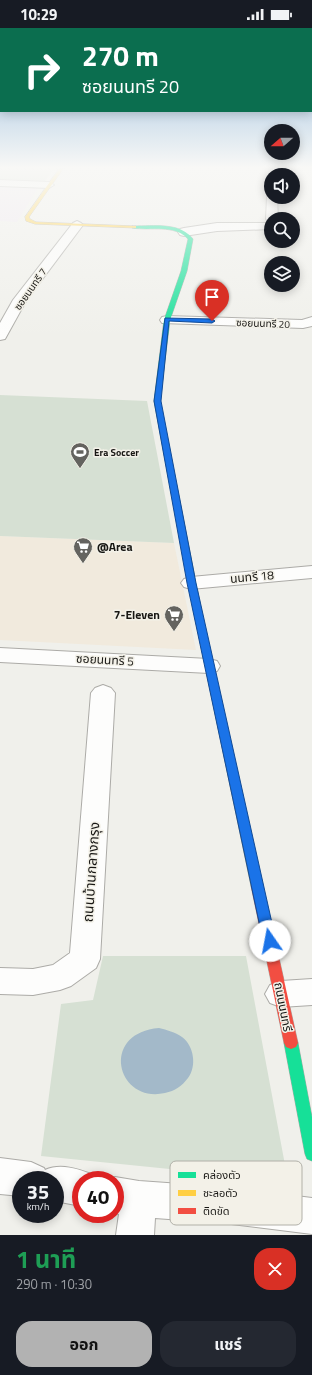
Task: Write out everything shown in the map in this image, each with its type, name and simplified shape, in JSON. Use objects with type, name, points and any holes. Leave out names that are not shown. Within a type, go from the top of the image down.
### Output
[{"type":"street","name":"ซอยนนทรี 7","points":[[0,336],[13,299],[77,225]]},
{"type":"street","points":[[85,225],[174,229],[184,232],[217,227],[264,227]]},
{"type":"street","name":"ถนนนนทรี","points":[[184,232],[189,235],[191,239],[184,270],[167,320],[157,401],[191,583],[281,994],[312,1154]]},
{"type":"street","name":"ซอยนนทรี 20","points":[[167,320],[303,324],[312,321]]},
{"type":"street","name":"นนทรี 18","points":[[191,583],[312,572]]},
{"type":"street","name":"ซอยนนทรี 5","points":[[0,655],[209,666]]},
{"type":"street","name":"ถนนบ้านกลางกรุง","points":[[0,981],[33,982],[60,978],[85,959],[103,693]]},
{"type":"street","points":[[281,994],[312,992]]},
{"type":"street","points":[[0,1176],[12,1178]]},
{"type":"street","points":[[135,1235],[127,1197],[170,1201]]},
{"type":"street","points":[[302,1215],[312,1216]]},
{"type":"shaded area","name":"Era Soccer","points":[[0,395],[147,401],[174,543],[0,536]]},
{"type":"shaded area","points":[[0,536],[174,543],[196,650],[0,640]]},
{"type":"shaded area","points":[[103,956],[246,956],[284,1161],[170,1161],[170,1169],[41,1156],[61,1004],[93,1000]]},
{"type":"water","points":[[159,1028],[177,1034],[186,1041],[192,1051],[193,1068],[186,1081],[181,1086],[165,1093],[148,1094],[135,1088],[126,1079],[122,1066],[122,1054],[128,1042],[140,1033]]},
{"type":"traffic: fast","points":[[134,227],[173,229],[187,234],[191,239],[184,271],[167,320],[157,401],[198,613]]},
{"type":"traffic: fast","points":[[291,1043],[312,1154]]},
{"type":"traffic: slow","points":[[93,225],[134,227]]},
{"type":"traffic: slow","points":[[198,613],[257,886]]},
{"type":"traffic: jam","points":[[257,886],[291,1043]]},
{"type":"place","name":"Era Soccer","points":[[80,469]]},
{"type":"place","name":"@Area","points":[[83,564]]},
{"type":"place","name":"7-Eleven","points":[[174,632]]},
{"type":"route","points":[[212,321],[167,320],[157,401],[191,583],[270,941]]}]
